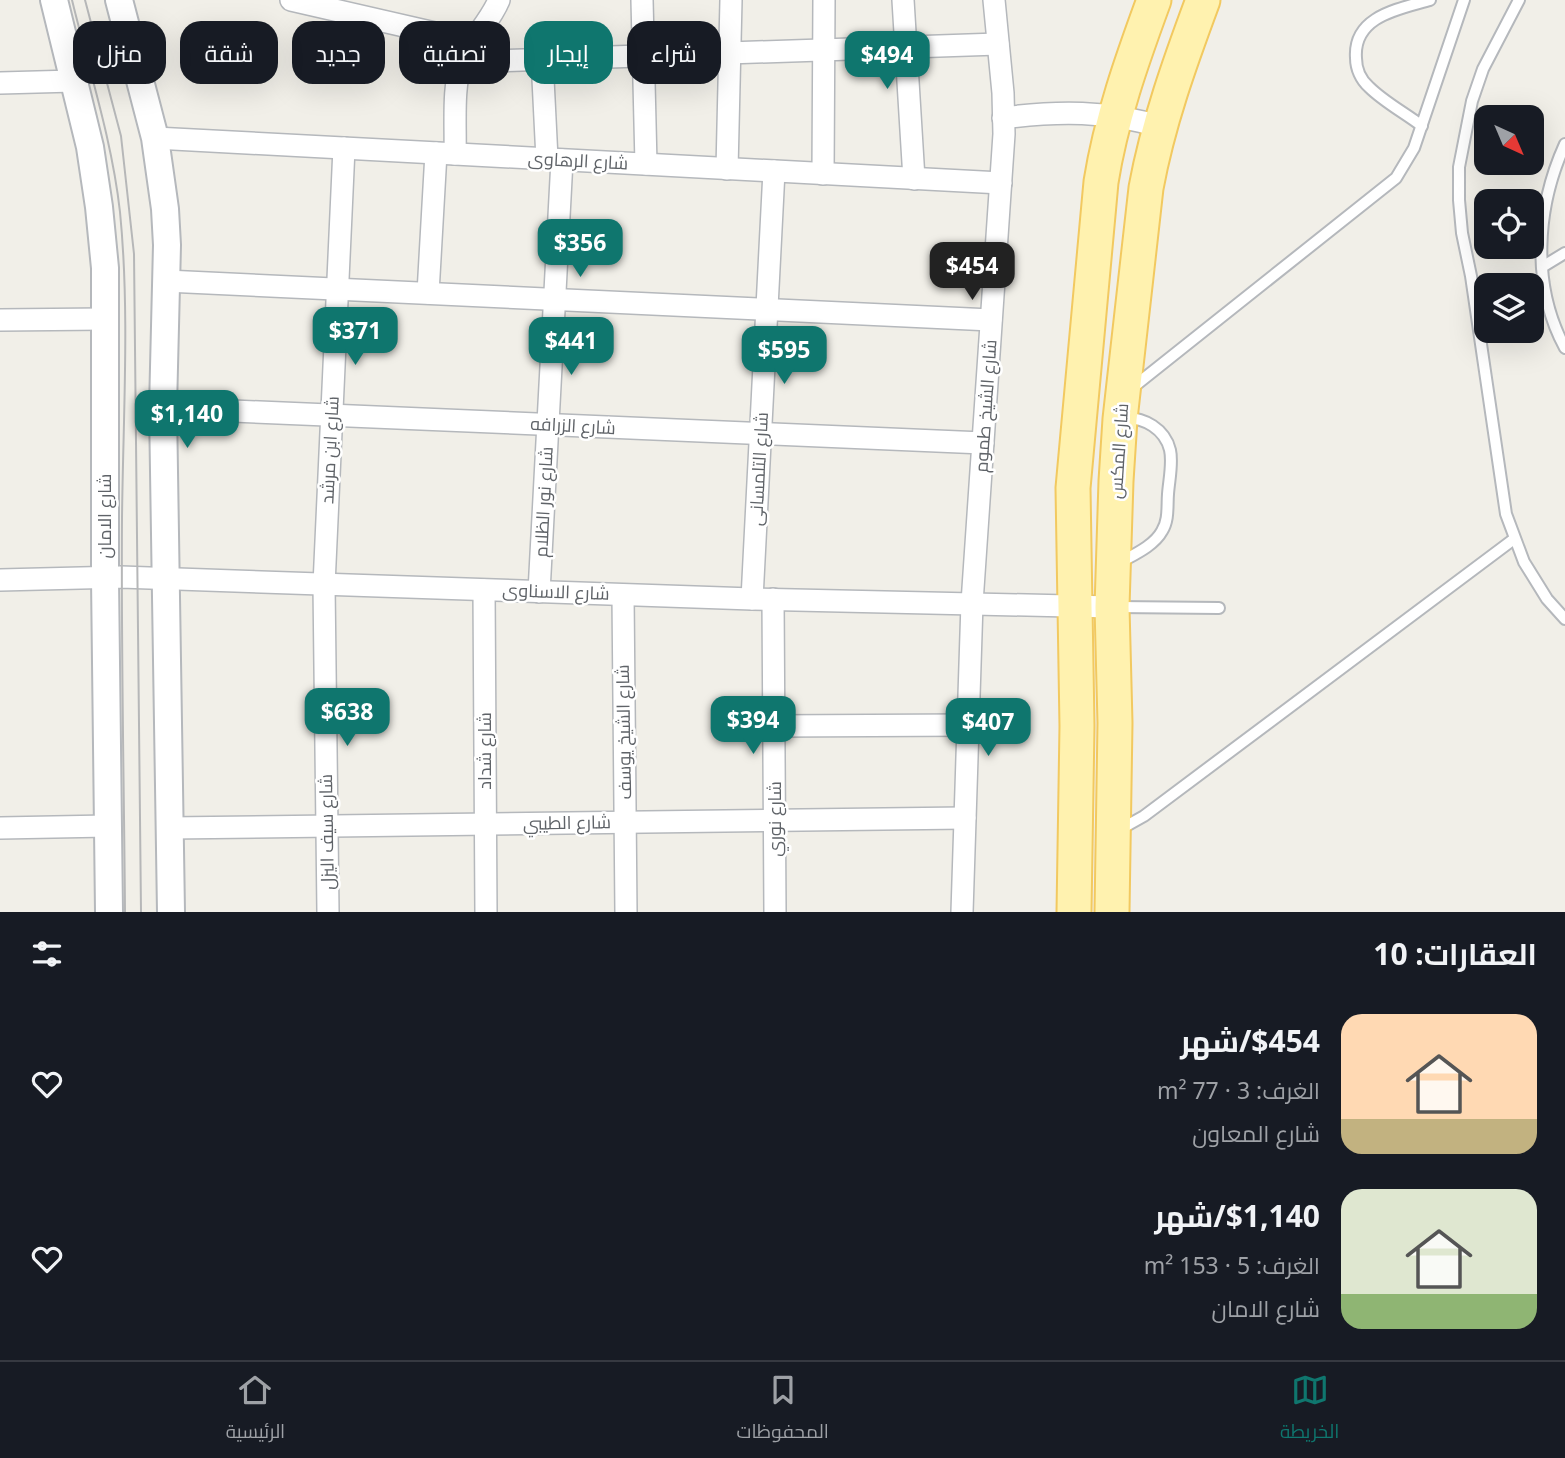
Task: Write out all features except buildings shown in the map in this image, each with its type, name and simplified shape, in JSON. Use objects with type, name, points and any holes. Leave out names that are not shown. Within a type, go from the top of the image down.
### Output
[{"type":"main road","points":[[1074,912],[1077,726],[1073,488],[1078,424],[1101,182],[1115,116],[1154,0]]},
{"type":"main road","name":"شارع المكس","points":[[1112,912],[1115,723],[1112,607],[1121,407],[1146,188],[1160,127],[1203,0]]},
{"type":"street","name":"شارع الامان","points":[[54,0],[73,78]]},
{"type":"street","points":[[120,0],[155,138],[165,209],[163,408],[171,912]]},
{"type":"street","points":[[291,0],[321,3],[399,23]]},
{"type":"street","points":[[488,21],[499,0]]},
{"type":"street","points":[[642,0],[643,21]]},
{"type":"street","points":[[727,169],[730,0]]},
{"type":"street","points":[[823,174],[824,0]]},
{"type":"street","points":[[902,0],[914,178]]},
{"type":"street","name":"شارع الشيخ طموم","points":[[962,912],[972,603],[1001,183],[1003,118],[994,0]]},
{"type":"street","points":[[721,53],[998,44]]},
{"type":"street","points":[[0,83],[73,82]]},
{"type":"street","name":"شارع الامان","points":[[74,84],[90,147],[105,268],[109,912]]},
{"type":"street","points":[[428,293],[445,153],[457,84]]},
{"type":"street","name":"شارع نور الظلام","points":[[539,592],[554,299],[555,159],[545,84]]},
{"type":"street","points":[[645,84],[646,164]]},
{"type":"street","points":[[1003,118],[1059,113],[1115,116],[1160,127]]},
{"type":"street","name":"شارع الرهاوى","points":[[155,138],[1001,183]]},
{"type":"street","name":"شارع ابن مرشد","points":[[324,584],[344,148]]},
{"type":"street","name":"شارع التلمسانى","points":[[763,599],[761,434],[774,171]]},
{"type":"street","points":[[166,281],[991,320]]},
{"type":"street","points":[[0,320],[106,319]]},
{"type":"street","name":"شارع الزرافه","points":[[163,408],[983,443]]},
{"type":"street","name":"شارع الاسناوى","points":[[0,580],[121,577],[763,599],[1112,607]]},
{"type":"street","name":"شارع سيف اليزل","points":[[324,584],[328,912]]},
{"type":"street","name":"شارع شداد","points":[[484,590],[486,912]]},
{"type":"street","name":"شارع الشيخ يوسف","points":[[623,594],[626,912]]},
{"type":"street","name":"شارع نوري","points":[[763,599],[774,726],[775,912]]},
{"type":"street","points":[[774,726],[968,725]]},
{"type":"street","name":"شارع الطيبي","points":[[169,828],[965,818]]},
{"type":"street","points":[[0,828],[108,826]]},
{"type":"lane","points":[[1422,126],[1368,86],[1357,66],[1356,55],[1362,33],[1378,17],[1430,0]]},
{"type":"lane","points":[[1113,566],[1152,543],[1162,533],[1166,521],[1170,452],[1160,432],[1121,407],[1383,190],[1406,164],[1422,126],[1464,0]]},
{"type":"lane","points":[[1519,0],[1483,69],[1472,100],[1461,156],[1459,200],[1506,514],[1514,539],[1535,581],[1565,619]]},
{"type":"lane","points":[[1565,144],[1550,185],[1544,212],[1542,267],[1553,319],[1565,348]]},
{"type":"lane","points":[[1542,267],[1565,253]]},
{"type":"lane","points":[[1113,832],[1144,816],[1514,539]]},
{"type":"lane","points":[[1112,607],[1219,608]]},
{"type":"tram line","points":[[72,0],[112,158],[123,250],[125,327],[122,617],[125,912]]},
{"type":"tram line","points":[[85,0],[121,136],[134,254],[141,912]]}]
